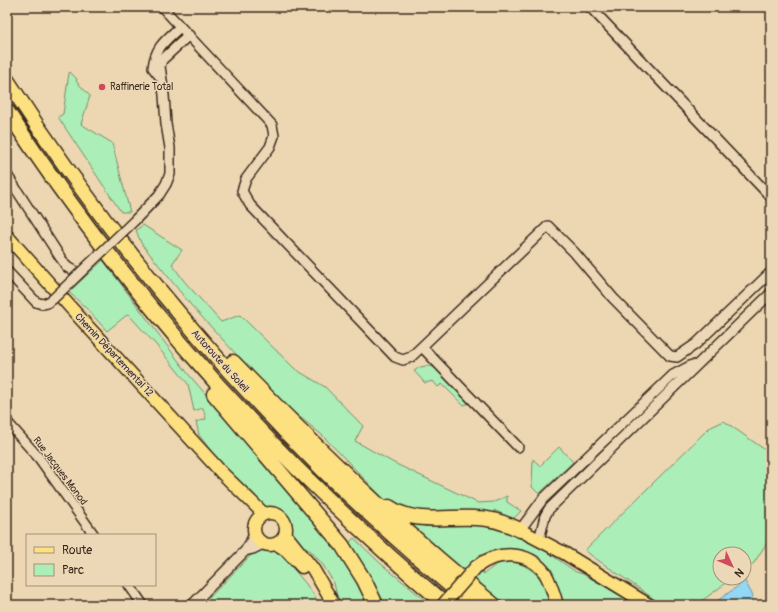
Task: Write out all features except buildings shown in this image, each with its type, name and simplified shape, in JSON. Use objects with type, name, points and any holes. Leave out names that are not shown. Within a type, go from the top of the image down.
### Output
[{"type":"highway","name":"Autoroute du Soleil","points":[[7,80],[49,144],[137,263],[218,360],[305,452],[388,532],[473,605]]},
{"type":"highway","name":"Autoroute du Soleil","points":[[7,111],[96,237],[192,355],[262,432],[304,475],[387,554],[446,605]]},
{"type":"highway","points":[[137,263],[270,399],[353,480],[412,534],[494,605]]},
{"type":"highway","points":[[192,355],[190,366],[331,532],[355,565],[376,605]]},
{"type":"highway","points":[[353,480],[362,483],[391,508],[407,516],[422,518],[469,517],[487,519],[505,523],[520,530]]},
{"type":"main road","name":"Chemin Départemental 12","points":[[7,236],[222,473],[258,523]]},
{"type":"main road","points":[[271,513],[278,516],[283,521],[286,527],[285,534],[282,540],[277,544],[270,546],[262,544],[257,540],[258,523],[271,513]]},
{"type":"main road","points":[[520,530],[646,604]]},
{"type":"main road","points":[[285,534],[313,569],[334,605]]},
{"type":"main road","points":[[277,544],[286,550],[303,568],[328,605]]},
{"type":"main road","points":[[442,605],[476,567],[490,558],[503,555],[516,556],[529,560],[539,567],[551,586],[557,605]]},
{"type":"street","points":[[162,7],[272,125],[274,136],[270,147],[246,179],[242,192],[250,205],[395,357],[403,360],[411,357],[548,226],[574,252],[613,298],[670,356],[677,357],[696,344],[771,272]]},
{"type":"street","points":[[590,7],[771,197]]},
{"type":"street","points":[[161,78],[153,68],[154,57],[160,46],[180,27]]},
{"type":"street","points":[[7,270],[36,302],[42,304],[47,303],[52,300],[135,220],[159,195],[170,174],[170,148],[166,124],[164,88],[160,66],[162,60],[188,35]]},
{"type":"street","points":[[7,175],[60,258],[67,266],[79,274]]},
{"type":"street","points":[[539,540],[545,516],[549,509],[771,293]]},
{"type":"street","points":[[422,347],[518,447]]},
{"type":"street","points":[[520,530],[543,499],[674,375],[700,361]]},
{"type":"street","name":"Rue Jacques Monod","points":[[7,422],[39,458],[93,534]]},
{"type":"street","points":[[192,605],[245,551],[258,523]]},
{"type":"street","points":[[245,551],[262,544]]},
{"type":"street","points":[[130,586],[143,605]]},
{"type":"green space","points":[[70,72],[90,96],[81,124],[112,143],[130,212],[121,212],[58,117],[63,114]]},
{"type":"green space","points":[[143,225],[182,250],[172,264],[184,281],[221,322],[240,315],[295,369],[325,387],[363,426],[355,441],[394,463],[478,503],[494,502],[507,496],[507,502],[521,511],[513,519],[494,510],[495,512],[489,526],[519,536],[543,549],[576,572],[583,574],[637,605],[564,605],[552,576],[540,561],[523,551],[504,549],[490,551],[490,553],[472,563],[484,574],[496,565],[505,562],[521,564],[535,573],[542,581],[550,605],[502,605],[408,525],[404,512],[383,498],[322,435],[290,409],[258,378],[190,304],[141,243],[136,230]]},
{"type":"green space","points":[[103,260],[189,375],[300,503],[339,551],[364,590],[370,605],[339,605],[334,583],[323,565],[311,551],[300,546],[291,533],[288,520],[282,513],[265,509],[217,459],[199,435],[196,422],[206,419],[203,408],[194,411],[188,384],[128,314],[107,331],[69,292]]},
{"type":"green space","points":[[420,367],[435,367],[471,403],[463,405],[442,384],[438,387],[433,381],[425,383],[414,371]]},
{"type":"green space","points":[[724,421],[771,454],[771,536],[752,564],[752,546],[712,546],[712,586],[722,586],[696,605],[663,605],[585,550],[709,428]]},
{"type":"green space","points":[[559,447],[573,462],[539,494],[532,487],[533,459],[540,466]]},
{"type":"green space","points":[[354,538],[380,563],[431,605],[380,605],[347,545]]},
{"type":"green space","points":[[262,549],[275,549],[294,569],[320,605],[202,605],[251,555]]},
{"type":"water","points":[[738,586],[748,586],[753,596],[748,605],[713,604]]},
{"type":"place","name":"Raffinerie Total","points":[[102,87]]}]
